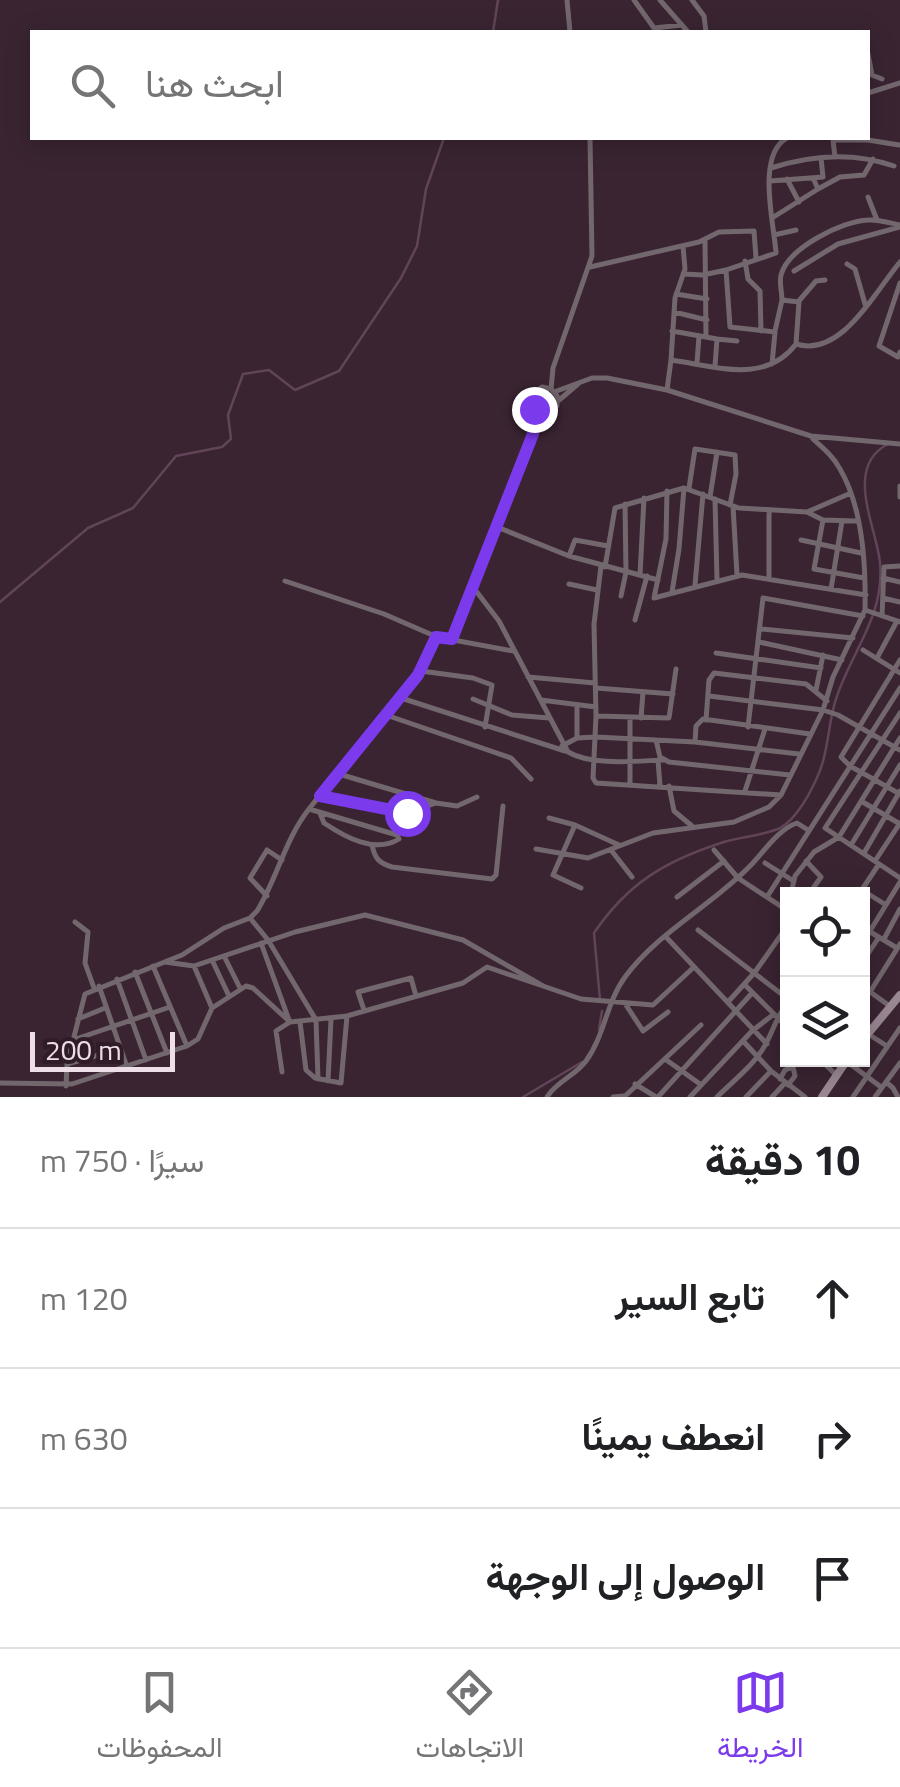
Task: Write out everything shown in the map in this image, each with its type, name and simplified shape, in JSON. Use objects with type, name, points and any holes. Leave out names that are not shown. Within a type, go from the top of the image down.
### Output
[{"type":"main road","points":[[870,1033],[900,995]]},
{"type":"main road","points":[[824,1096],[841,1067]]},
{"type":"street","points":[[568,0],[570,30]]},
{"type":"street","points":[[634,0],[654,28],[682,25]]},
{"type":"street","points":[[660,0],[686,30]]},
{"type":"street","points":[[692,0],[704,16],[706,30]]},
{"type":"street","points":[[870,76],[882,79]]},
{"type":"street","points":[[870,93],[900,83]]},
{"type":"street","points":[[533,434],[531,399],[553,368],[590,267],[590,140]]},
{"type":"street","points":[[683,274],[726,270],[775,254],[771,168],[773,150],[785,140]]},
{"type":"street","points":[[835,157],[834,140],[900,144]]},
{"type":"street","points":[[771,168],[820,157],[873,159],[894,166]]},
{"type":"street","points":[[770,181],[824,176],[820,157]]},
{"type":"street","points":[[772,218],[840,176],[864,175],[873,159]]},
{"type":"street","points":[[812,178],[818,189]]},
{"type":"street","points":[[788,179],[800,202]]},
{"type":"street","points":[[868,197],[877,220]]},
{"type":"street","points":[[771,366],[782,300],[781,275],[794,254],[835,230],[858,222],[877,220],[900,226]]},
{"type":"street","points":[[794,272],[838,244],[900,226]]},
{"type":"street","points":[[590,267],[683,246],[719,232],[752,230],[756,235],[756,258]]},
{"type":"street","points":[[774,235],[796,230]]},
{"type":"street","points":[[696,364],[708,320],[705,239]]},
{"type":"street","points":[[667,390],[676,294],[683,274],[683,246]]},
{"type":"street","points":[[745,261],[748,279],[760,291],[761,331]]},
{"type":"street","points":[[796,344],[813,347],[828,343],[849,326],[900,262]]},
{"type":"street","points":[[847,264],[854,269],[865,304]]},
{"type":"street","points":[[726,270],[730,327],[775,332]]},
{"type":"street","points":[[798,302],[816,281],[825,280]]},
{"type":"street","points":[[899,355],[879,346],[896,306],[900,284]]},
{"type":"street","points":[[676,294],[707,300]]},
{"type":"street","points":[[782,300],[798,302]]},
{"type":"street","points":[[671,360],[744,370],[782,361],[796,344],[798,302]]},
{"type":"street","points":[[674,312],[708,320]]},
{"type":"street","points":[[672,331],[737,342]]},
{"type":"street","points":[[716,366],[717,339]]},
{"type":"street","points":[[553,368],[552,390],[558,401]]},
{"type":"street","points":[[538,388],[552,390],[607,378],[667,390],[810,436],[899,444]]},
{"type":"street","points":[[452,639],[533,434],[544,414],[554,410],[558,401],[581,382]]},
{"type":"street","points":[[534,409],[544,414]]},
{"type":"street","points":[[536,849],[588,858],[669,829],[744,819],[781,795],[799,754],[826,711],[833,677],[866,613],[862,553],[851,493],[836,462],[810,436]]},
{"type":"street","points":[[672,592],[695,450],[736,457],[731,506],[737,575]]},
{"type":"street","points":[[696,585],[717,452]]},
{"type":"street","points":[[900,486],[900,497]]},
{"type":"street","points":[[781,795],[594,782],[597,590],[616,508],[686,488],[731,506],[807,512],[823,520],[856,520]]},
{"type":"street","points":[[667,491],[666,539],[654,598],[737,575],[866,594]]},
{"type":"street","points":[[807,512],[851,493]]},
{"type":"street","points":[[710,497],[717,580]]},
{"type":"street","points":[[636,620],[644,576],[644,498]]},
{"type":"street","points":[[622,596],[626,572],[625,504]]},
{"type":"street","points":[[769,510],[770,578]]},
{"type":"street","points":[[823,520],[814,568],[864,578]]},
{"type":"street","points":[[831,589],[842,521]]},
{"type":"street","points":[[496,527],[569,556],[658,580]]},
{"type":"street","points":[[569,556],[575,540],[608,546]]},
{"type":"street","points":[[801,540],[862,553]]},
{"type":"street","points":[[881,615],[885,566],[900,566]]},
{"type":"street","points":[[883,578],[900,582]]},
{"type":"street","points":[[285,581],[384,614],[436,637],[512,652]]},
{"type":"street","points":[[570,584],[597,590]]},
{"type":"street","points":[[472,588],[494,614],[562,746],[574,756],[661,760],[790,775]]},
{"type":"street","points":[[748,727],[763,598],[899,621],[877,658]]},
{"type":"street","points":[[883,598],[900,602]]},
{"type":"street","points":[[761,629],[854,638]]},
{"type":"street","points":[[66,1086],[67,1064],[86,994],[182,955],[224,928],[250,918],[267,896],[296,826],[401,698],[421,670],[436,637]]},
{"type":"street","points":[[759,642],[842,660]]},
{"type":"street","points":[[863,650],[897,671]]},
{"type":"street","points":[[716,653],[821,668]]},
{"type":"street","points":[[816,690],[823,655]]},
{"type":"street","points":[[864,854],[899,793],[841,757],[897,671],[900,660]]},
{"type":"street","points":[[596,716],[669,718],[676,669]]},
{"type":"street","points":[[421,670],[492,684],[485,727]]},
{"type":"street","points":[[706,720],[710,676],[714,672],[806,684],[827,700]]},
{"type":"street","points":[[527,676],[673,694]]},
{"type":"street","points":[[767,897],[900,688]]},
{"type":"street","points":[[641,718],[643,692]]},
{"type":"street","points":[[709,696],[826,711],[897,748]]},
{"type":"street","points":[[401,698],[568,752]]},
{"type":"street","points":[[473,700],[522,718],[549,718]]},
{"type":"street","points":[[541,700],[596,707]]},
{"type":"street","points":[[576,704],[577,738]]},
{"type":"street","points":[[891,1006],[870,992],[899,947],[870,931],[900,880],[825,828],[900,713]]},
{"type":"street","points":[[386,715],[510,758],[531,779]]},
{"type":"street","points":[[630,718],[630,785]]},
{"type":"street","points":[[695,742],[700,720],[810,734]]},
{"type":"street","points":[[745,791],[765,729]]},
{"type":"street","points":[[562,746],[577,738],[596,736],[799,754]]},
{"type":"street","points":[[792,887],[806,861],[838,837],[900,738]]},
{"type":"street","points":[[656,740],[661,760],[660,786]]},
{"type":"street","points":[[851,845],[900,765]]},
{"type":"street","points":[[338,774],[436,803],[458,806],[477,797]]},
{"type":"street","points":[[669,786],[674,811],[694,828]]},
{"type":"street","points":[[320,796],[396,813],[416,812],[436,803]]},
{"type":"street","points":[[861,800],[900,824],[863,887]]},
{"type":"street","points":[[372,845],[375,857],[392,868],[492,879],[496,874],[503,806]]},
{"type":"street","points":[[308,809],[320,812],[399,838],[393,843],[372,845],[345,836],[324,823],[320,812]]},
{"type":"street","points":[[549,818],[575,824],[619,845]]},
{"type":"street","points":[[547,1097],[587,1060],[625,977],[666,936],[738,878],[786,828],[797,823],[808,830]]},
{"type":"street","points":[[575,824],[553,875],[581,888]]},
{"type":"street","points":[[267,896],[250,878],[267,850],[282,860]]},
{"type":"street","points":[[611,850],[632,877]]},
{"type":"street","points":[[714,850],[738,878],[780,906]]},
{"type":"street","points":[[677,897],[724,861]]},
{"type":"street","points":[[806,861],[821,876],[814,887]]},
{"type":"street","points":[[765,863],[794,881]]},
{"type":"street","points":[[870,897],[886,905]]},
{"type":"street","points":[[870,953],[900,909]]},
{"type":"street","points":[[162,961],[194,966],[365,915],[464,940],[543,986]]},
{"type":"street","points":[[250,918],[316,1020],[318,1079]]},
{"type":"street","points":[[75,922],[88,932],[85,963],[127,1067]]},
{"type":"street","points":[[698,930],[780,994]]},
{"type":"street","points":[[666,936],[767,1044]]},
{"type":"street","points":[[728,1002],[780,936]]},
{"type":"street","points":[[265,942],[290,1022]]},
{"type":"street","points":[[224,956],[240,988]]},
{"type":"street","points":[[212,960],[228,996]]},
{"type":"street","points":[[153,966],[187,1046]]},
{"type":"street","points":[[194,966],[212,1008]]},
{"type":"street","points":[[282,1072],[276,1031],[290,1022],[347,1016],[468,982],[486,967],[581,998],[653,1005],[694,967]]},
{"type":"street","points":[[135,972],[167,1053]]},
{"type":"street","points":[[364,1011],[358,992],[411,978],[416,996]]},
{"type":"street","points":[[117,979],[146,1060]]},
{"type":"street","points":[[744,984],[780,1021]]},
{"type":"street","points":[[0,1084],[66,1086],[187,1046],[198,1039],[212,1008],[240,988],[253,988],[290,1022]]},
{"type":"street","points":[[635,1084],[657,1097],[752,993]]},
{"type":"street","points":[[626,1005],[643,1031],[668,1012]]},
{"type":"street","points":[[73,1040],[170,1007]]},
{"type":"street","points":[[78,1019],[105,1008]]},
{"type":"street","points":[[690,1097],[752,1031],[780,1010]]},
{"type":"street","points":[[300,1022],[303,1065],[318,1079],[341,1083],[347,1016]]},
{"type":"street","points":[[717,1097],[767,1044],[775,1016]]},
{"type":"street","points":[[328,1081],[331,1018]]},
{"type":"street","points":[[613,1097],[624,1096],[701,1025]]},
{"type":"street","points":[[854,1097],[900,1028]]},
{"type":"street","points":[[870,1039],[900,1046]]},
{"type":"street","points":[[744,1041],[770,1071],[803,1096]]},
{"type":"street","points":[[67,1064],[120,1049]]},
{"type":"street","points":[[665,1059],[700,1084]]},
{"type":"street","points":[[875,1097],[900,1064]]},
{"type":"street","points":[[772,1097],[795,1076],[793,1067]]},
{"type":"street","points":[[828,1067],[835,1074]]},
{"type":"street","points":[[855,1067],[867,1077],[893,1088],[898,1097]]},
{"type":"street","points":[[746,1097],[770,1071]]},
{"type":"waterway","points":[[493,30],[498,0]]},
{"type":"waterway","points":[[0,602],[88,528],[133,508],[176,456],[222,447],[231,439],[228,415],[243,374],[269,370],[295,390],[339,371],[401,278],[417,246],[426,189],[443,140]]},
{"type":"waterway","points":[[600,1000],[594,933],[620,901],[649,876],[682,858],[780,828],[798,811],[812,788],[825,755],[836,699],[877,600],[880,563],[865,483],[867,467],[888,444]]},
{"type":"waterway","points":[[599,1029],[602,1011]]},
{"type":"waterway","points":[[523,1097],[582,1062]]},
{"type":"route","points":[[407,813],[320,796],[418,675],[436,637],[452,639],[533,434],[534,409]]}]
